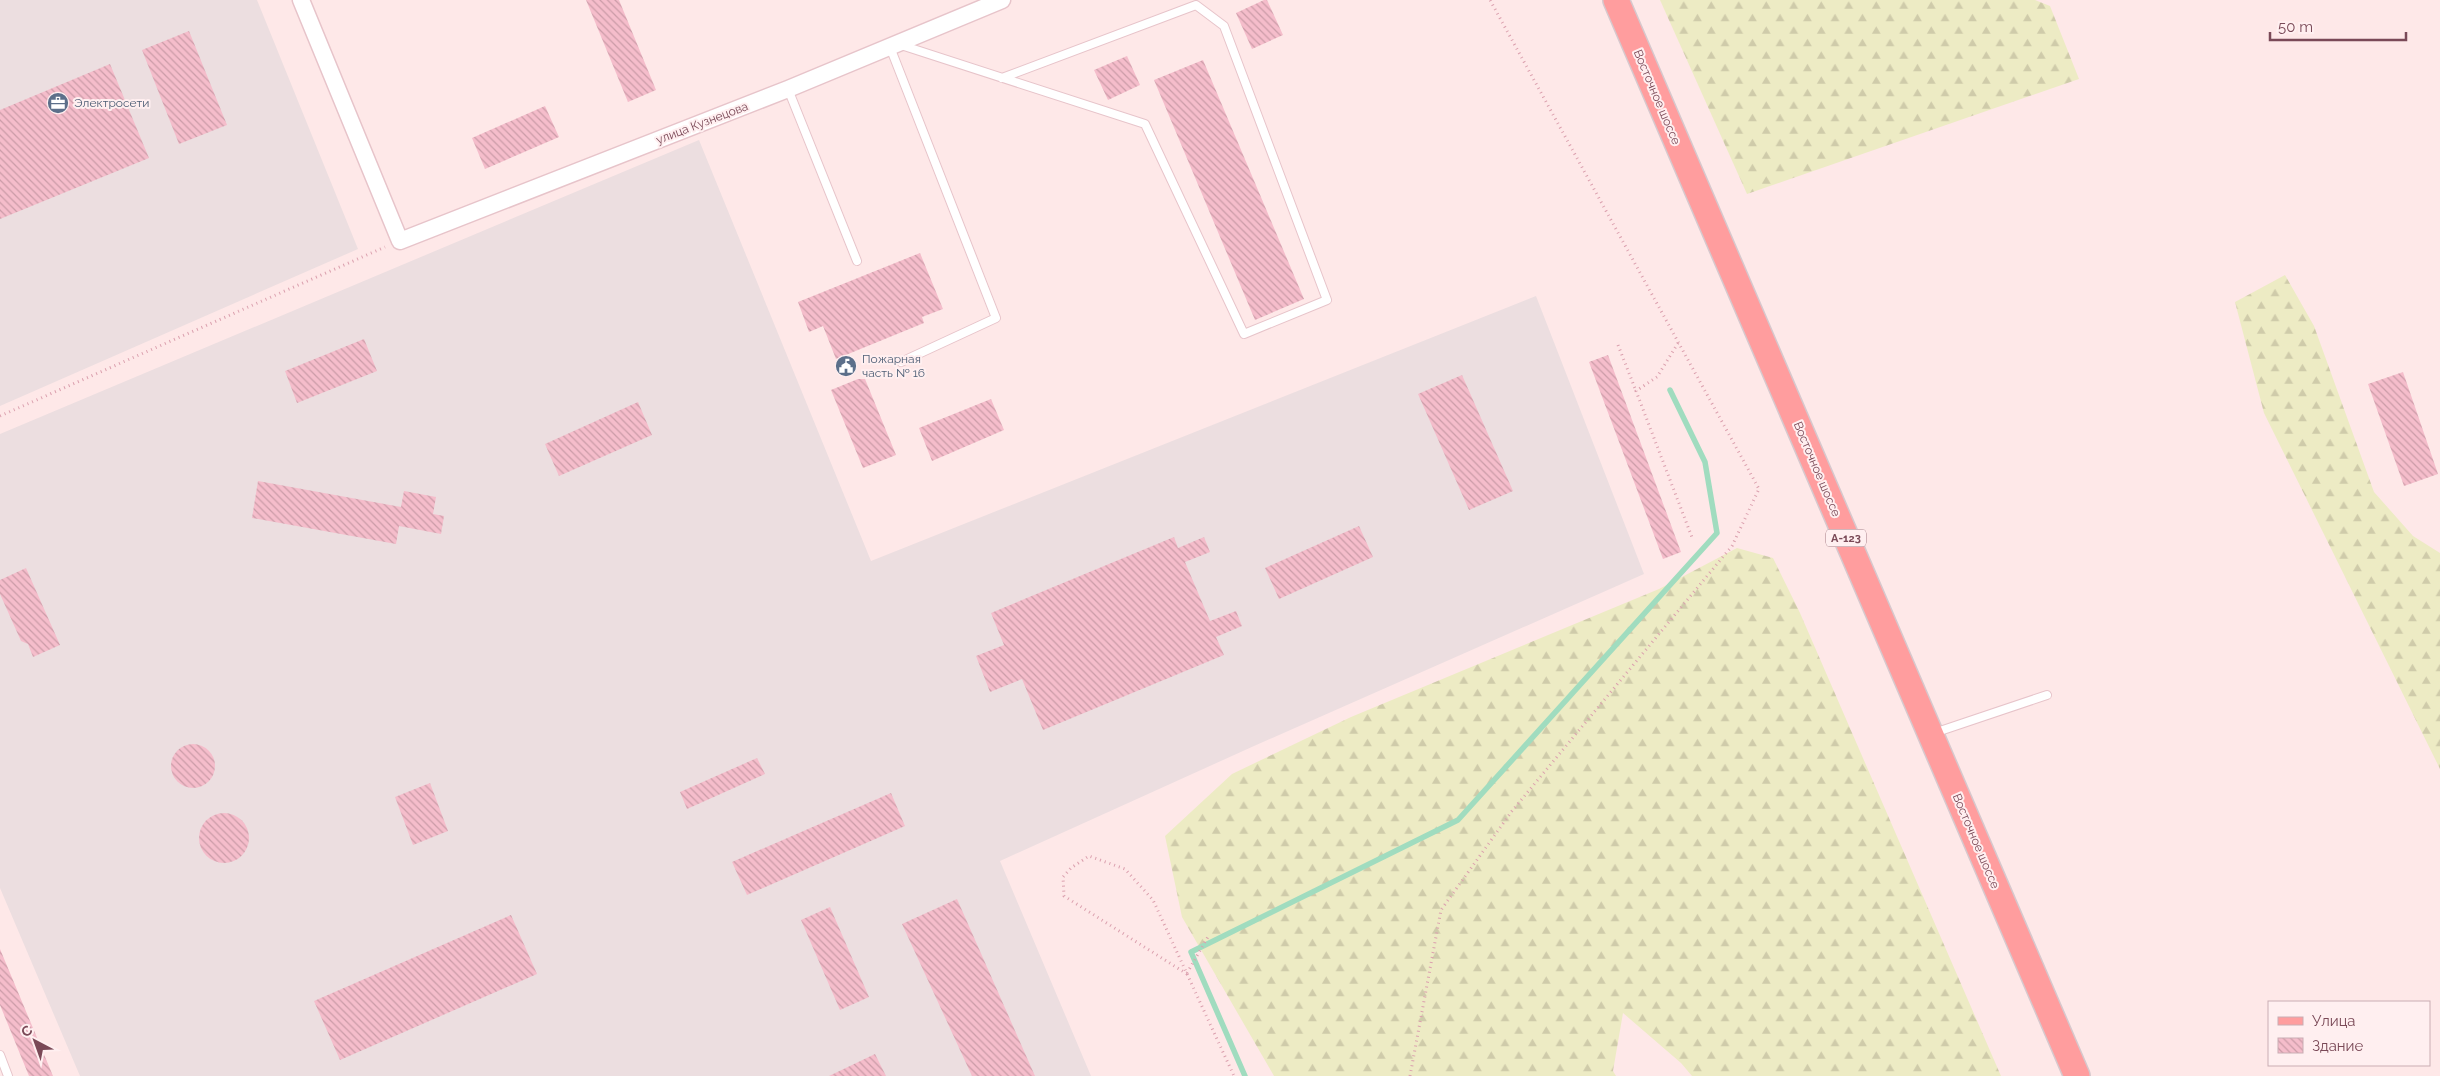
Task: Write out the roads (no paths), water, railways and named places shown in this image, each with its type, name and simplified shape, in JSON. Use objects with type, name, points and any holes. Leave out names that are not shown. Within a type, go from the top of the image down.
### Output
[{"type":"main road","name":"Восточное шоссе","points":[[1616,0],[2077,1076]]},
{"type":"street","name":"улица Кузнецова","points":[[301,0],[400,241],[788,89],[1002,0]]},
{"type":"lane","points":[[893,45],[1146,124],[1244,334],[1327,300],[1224,26],[1196,4],[1002,78]]},
{"type":"lane","points":[[893,45],[996,318],[901,362]]},
{"type":"lane","points":[[788,89],[857,261]]},
{"type":"lane","points":[[1930,734],[2047,695]]},
{"type":"lane","points":[[0,1055],[8,1076]]},
{"type":"waterway","points":[[1245,1076],[1191,952],[1458,820],[1717,533],[1705,462],[1670,390]]},
{"type":"place","name":"Электросети","points":[[58,103]]},
{"type":"place","name":"Пожарная часть № 16","points":[[846,366]]}]
